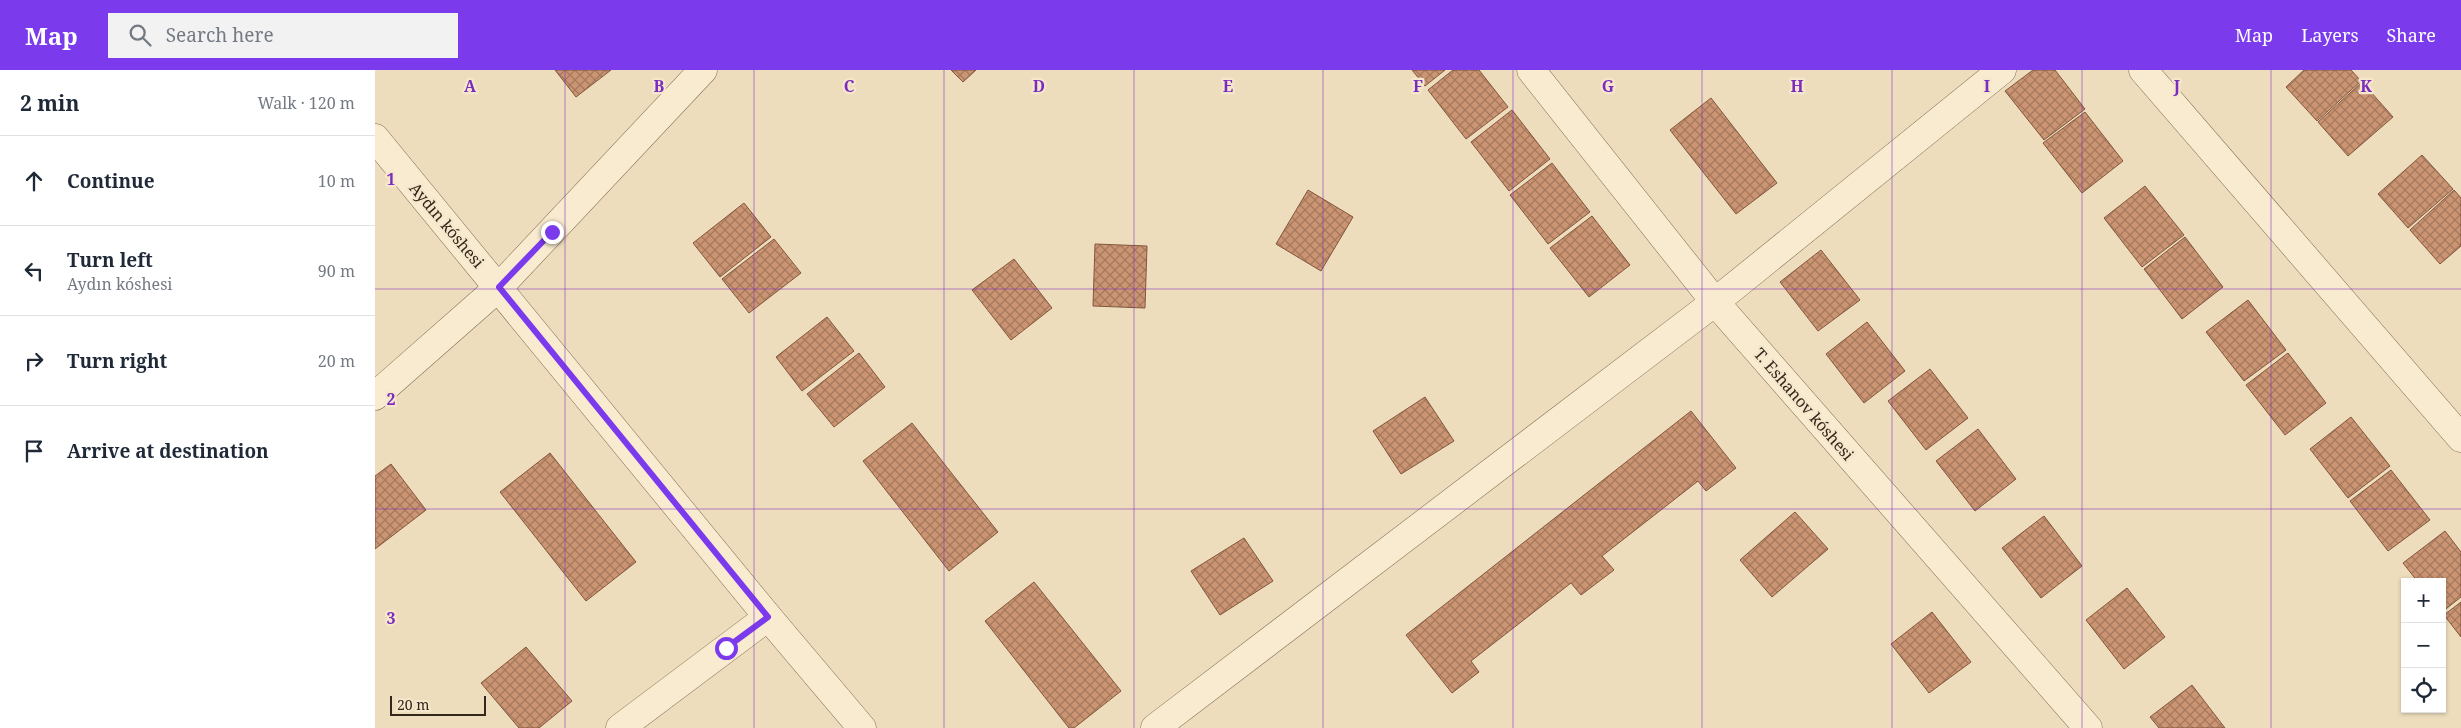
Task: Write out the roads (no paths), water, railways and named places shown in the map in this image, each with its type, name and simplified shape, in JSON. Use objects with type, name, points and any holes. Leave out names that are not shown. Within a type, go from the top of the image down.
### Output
[{"type":"street","points":[[375,396],[499,287],[703,70]]},
{"type":"street","name":"T. Eshanov kóshesi","points":[[1531,70],[1715,302],[2087,728]]},
{"type":"street","points":[[1155,728],[1715,302],[2002,70]]},
{"type":"street","points":[[2143,70],[2461,438]]},
{"type":"street","name":"Aydın kóshesi","points":[[375,138],[768,617],[862,728]]},
{"type":"street","points":[[620,728],[768,617]]}]
